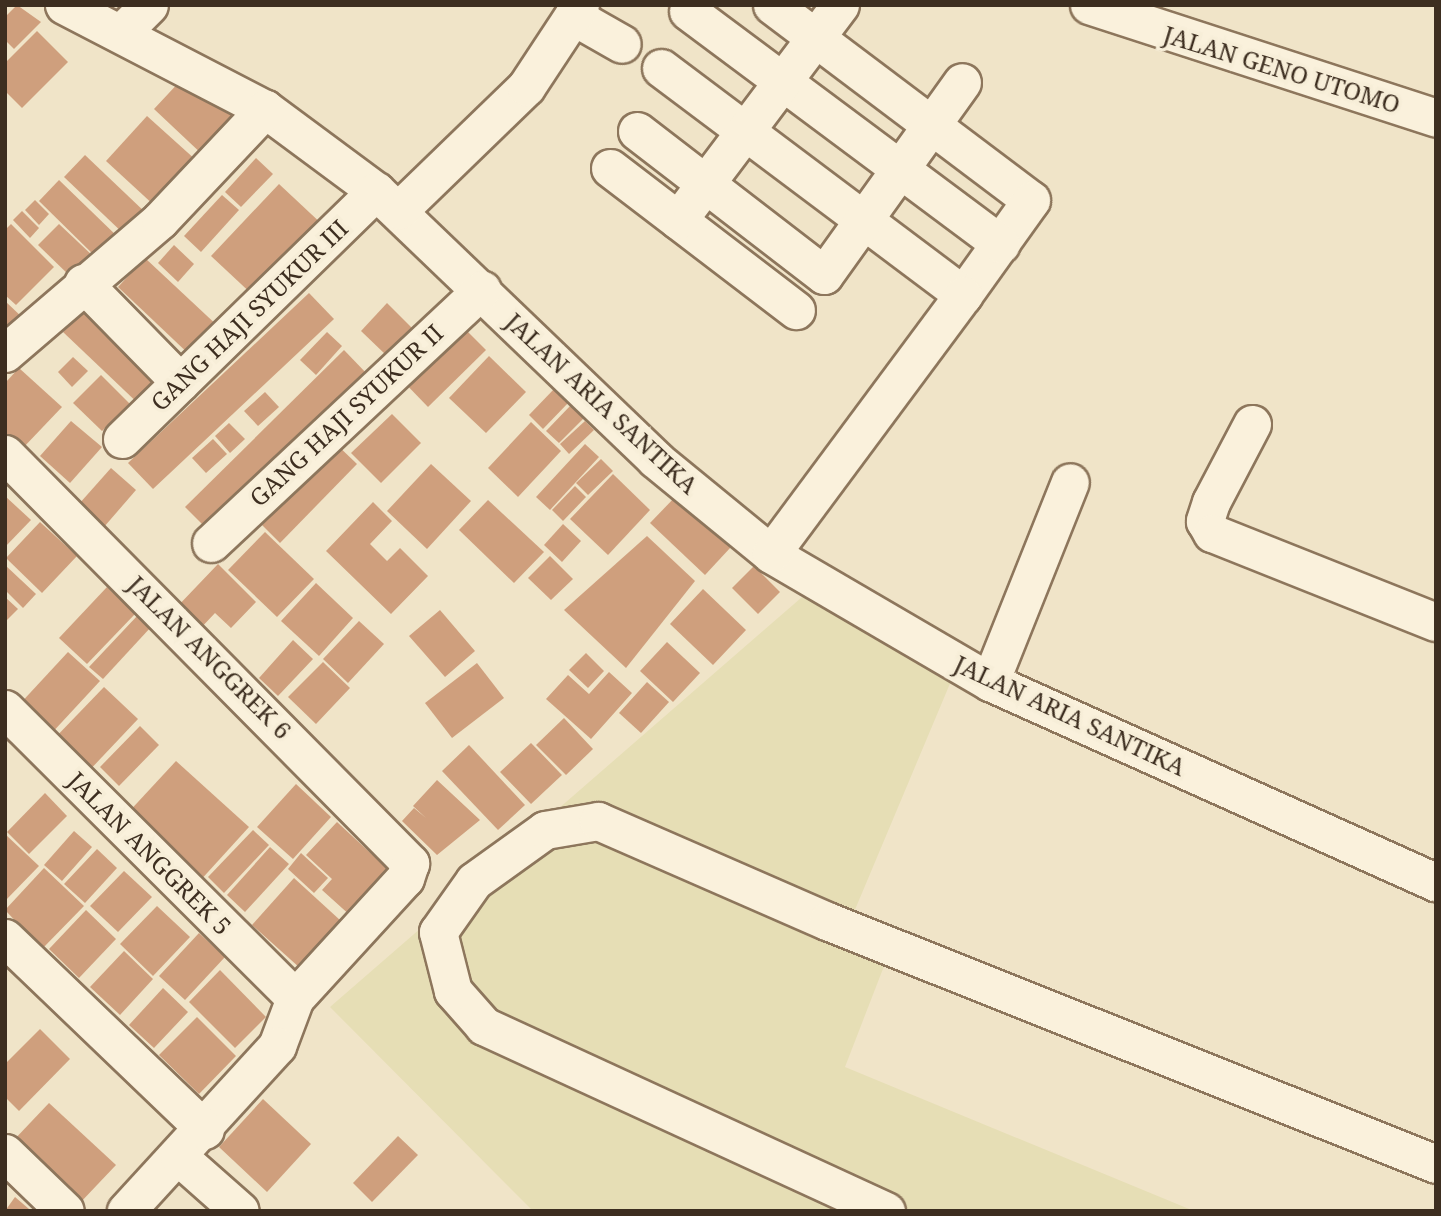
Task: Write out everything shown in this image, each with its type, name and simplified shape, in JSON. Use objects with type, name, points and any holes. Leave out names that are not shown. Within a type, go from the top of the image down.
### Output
[{"type":"street","name":"JALAN ARIA SANTIKA","points":[[64,5],[122,32],[265,109],[387,201],[482,289],[655,459],[771,554],[990,682],[1436,883]]},
{"type":"street","points":[[122,32],[149,5]]},
{"type":"street","points":[[771,554],[1031,200],[772,5]]},
{"type":"street","points":[[678,220],[840,5]]},
{"type":"street","name":"JALAN GENO UTOMO","points":[[1089,5],[1436,118]]},
{"type":"street","points":[[577,11],[622,44]]},
{"type":"street","name":"GANG HAJI SYUKUR III","points":[[122,439],[180,382],[387,201],[526,87],[577,11]]},
{"type":"street","points":[[688,11],[1000,244]]},
{"type":"street","points":[[661,68],[864,217],[963,295]]},
{"type":"street","points":[[637,131],[824,275],[962,82]]},
{"type":"street","points":[[5,354],[83,283],[160,220],[265,109]]},
{"type":"street","points":[[610,169],[796,310]]},
{"type":"street","points":[[83,283],[180,382]]},
{"type":"street","name":"GANG HAJI SYUKUR II","points":[[211,543],[482,289]]},
{"type":"street","points":[[1252,424],[1211,502],[1205,521],[1212,533],[1436,622]]},
{"type":"street","name":"JALAN ANGGREK 6","points":[[5,454],[410,863],[405,878],[295,998]]},
{"type":"street","points":[[990,682],[1070,482]]},
{"type":"street","name":"JALAN ANGGREK 5","points":[[5,709],[295,998]]},
{"type":"street","points":[[886,1211],[485,1026],[453,991],[438,932],[474,881],[545,830],[598,821],[827,922],[1436,1164]]},
{"type":"street","points":[[5,938],[205,1130]]},
{"type":"street","points":[[127,1211],[205,1130],[277,1046],[295,998]]},
{"type":"street","points":[[5,1153],[65,1211]]},
{"type":"street","points":[[179,1157],[240,1211]]},
{"type":"shaded area","points":[[824,578],[962,655],[841,943],[886,961],[845,1067],[1194,1211],[533,1211],[330,1007]]},
{"type":"building","points":[[17,5],[41,22],[14,49],[5,40],[5,17]]},
{"type":"building","points":[[37,31],[68,62],[22,108],[5,91],[5,63]]},
{"type":"building","points":[[182,79],[203,98],[210,90],[241,119],[205,157],[154,109]]},
{"type":"building","points":[[147,116],[197,161],[156,207],[106,161]]},
{"type":"building","points":[[85,155],[147,214],[126,236],[64,177]]},
{"type":"building","points":[[256,158],[273,174],[241,207],[225,192]]},
{"type":"building","points":[[59,180],[121,240],[100,261],[39,201]]},
{"type":"building","points":[[279,184],[325,227],[257,299],[211,256]]},
{"type":"building","points":[[222,195],[239,210],[201,252],[184,236]]},
{"type":"building","points":[[35,200],[49,214],[39,225],[25,210]]},
{"type":"building","points":[[22,211],[39,228],[30,238],[13,220]]},
{"type":"building","points":[[11,224],[54,267],[16,305],[5,295],[5,230]]},
{"type":"building","points":[[59,224],[94,257],[73,279],[38,245]]},
{"type":"building","points":[[174,245],[194,264],[178,282],[158,263]]},
{"type":"building","points":[[145,258],[221,329],[193,358],[118,287]]},
{"type":"building","points":[[309,293],[334,319],[153,489],[128,463]]},
{"type":"building","points":[[5,301],[23,318],[5,336]]},
{"type":"building","points":[[90,303],[171,380],[144,409],[63,332]]},
{"type":"building","points":[[387,303],[412,328],[386,355],[361,331]]},
{"type":"building","points":[[456,320],[486,350],[428,407],[399,377]]},
{"type":"building","points":[[327,332],[342,346],[316,375],[300,360]]},
{"type":"building","points":[[344,350],[369,376],[210,532],[185,507]]},
{"type":"building","points":[[489,356],[526,392],[486,433],[449,398]]},
{"type":"building","points":[[73,357],[88,371],[72,387],[58,372]]},
{"type":"building","points":[[19,368],[62,407],[22,449],[5,433],[5,383]]},
{"type":"building","points":[[101,375],[130,404],[102,431],[73,403]]},
{"type":"building","points":[[555,388],[569,402],[543,429],[529,415]]},
{"type":"building","points":[[265,392],[279,407],[258,426],[244,411]]},
{"type":"building","points":[[571,405],[584,418],[559,443],[546,431]]},
{"type":"building","points":[[392,414],[421,443],[381,483],[351,453]]},
{"type":"building","points":[[71,421],[102,447],[70,483],[40,456]]},
{"type":"building","points":[[585,421],[594,430],[569,454],[560,444]]},
{"type":"building","points":[[531,422],[561,451],[518,497],[488,468]]},
{"type":"building","points":[[229,423],[245,439],[230,453],[215,436]]},
{"type":"building","points":[[213,439],[227,454],[206,473],[192,458]]},
{"type":"building","points":[[333,441],[357,464],[280,543],[257,520]]},
{"type":"building","points":[[585,444],[599,457],[550,510],[536,497]]},
{"type":"building","points":[[601,459],[613,471],[588,495],[576,483]]},
{"type":"building","points":[[431,464],[471,501],[427,549],[387,511]]},
{"type":"building","points":[[111,468],[136,490],[104,527],[79,504]]},
{"type":"building","points":[[613,474],[650,510],[608,555],[570,519]]},
{"type":"building","points":[[575,486],[586,497],[563,521],[552,510]]},
{"type":"building","points":[[677,495],[731,547],[705,575],[650,523]]},
{"type":"building","points":[[5,496],[31,520],[5,547]]},
{"type":"building","points":[[488,500],[544,552],[514,583],[459,530]]},
{"type":"building","points":[[373,502],[392,521],[370,544],[387,561],[400,548],[428,576],[391,614],[326,551]]},
{"type":"building","points":[[40,522],[77,556],[42,593],[6,558]]},
{"type":"building","points":[[563,524],[581,541],[562,562],[544,545]]},
{"type":"building","points":[[265,532],[314,579],[277,617],[228,570]]},
{"type":"building","points":[[647,536],[695,581],[626,668],[564,610]]},
{"type":"building","points":[[550,556],[573,579],[551,600],[528,578]]},
{"type":"building","points":[[218,564],[256,602],[231,628],[215,613],[198,631],[175,609]]},
{"type":"building","points":[[5,565],[36,594],[23,608],[5,590]]},
{"type":"building","points":[[754,566],[780,592],[758,614],[732,588]]},
{"type":"building","points":[[316,583],[353,618],[319,656],[281,621]]},
{"type":"building","points":[[107,587],[135,614],[87,664],[59,638]]},
{"type":"building","points":[[703,589],[746,630],[713,665],[670,624]]},
{"type":"building","points":[[5,597],[18,609],[5,622]]},
{"type":"building","points":[[440,610],[475,651],[445,677],[409,636]]},
{"type":"building","points":[[138,615],[151,627],[103,679],[89,667]]},
{"type":"building","points":[[359,621],[384,644],[348,683],[323,659]]},
{"type":"building","points":[[293,640],[313,659],[278,696],[259,678]]},
{"type":"building","points":[[667,642],[700,673],[673,702],[640,671]]},
{"type":"building","points":[[68,652],[100,681],[49,736],[17,707]]},
{"type":"building","points":[[586,653],[604,671],[588,688],[569,670]]},
{"type":"building","points":[[323,662],[350,688],[316,724],[288,697]]},
{"type":"building","points":[[477,663],[504,698],[452,738],[425,703]]},
{"type":"building","points":[[609,672],[632,693],[591,739],[546,699],[568,675],[589,694]]},
{"type":"building","points":[[647,682],[669,702],[641,733],[619,713]]},
{"type":"building","points":[[104,687],[138,719],[85,775],[51,742]]},
{"type":"building","points":[[564,718],[593,749],[566,775],[536,745]]},
{"type":"building","points":[[140,726],[159,745],[119,786],[100,767]]},
{"type":"building","points":[[531,743],[562,775],[531,804],[500,772]]},
{"type":"building","points":[[469,745],[525,805],[498,830],[442,771]]},
{"type":"building","points":[[176,761],[249,827],[198,883],[125,816]]},
{"type":"building","points":[[437,780],[480,820],[437,855],[402,821],[414,808],[426,818],[413,806]]},
{"type":"building","points":[[296,784],[331,817],[293,859],[257,827]]},
{"type":"building","points":[[45,793],[67,816],[29,854],[7,832]]},
{"type":"building","points":[[337,822],[392,873],[352,917],[322,890],[332,879],[306,855]]},
{"type":"building","points":[[253,830],[269,845],[224,893],[208,877]]},
{"type":"building","points":[[74,831],[92,847],[62,881],[44,865]]},
{"type":"building","points":[[5,834],[39,866],[5,901]]},
{"type":"building","points":[[270,847],[289,864],[245,912],[227,895]]},
{"type":"building","points":[[97,849],[117,868],[85,903],[64,884]]},
{"type":"building","points":[[301,853],[328,878],[314,893],[288,869]]},
{"type":"building","points":[[44,868],[84,906],[42,949],[5,910]]},
{"type":"building","points":[[124,871],[152,897],[118,932],[90,906]]},
{"type":"building","points":[[294,878],[341,921],[300,968],[252,925]]},
{"type":"building","points":[[157,906],[190,937],[153,976],[120,944]]},
{"type":"building","points":[[86,910],[116,939],[79,978],[49,949]]},
{"type":"building","points":[[199,933],[225,957],[185,1000],[159,976]]},
{"type":"building","points":[[124,951],[153,979],[120,1015],[90,987]]},
{"type":"building","points":[[220,970],[266,1017],[235,1048],[189,1002]]},
{"type":"building","points":[[163,988],[188,1012],[154,1048],[129,1025]]},
{"type":"building","points":[[197,1017],[236,1056],[199,1094],[159,1055]]},
{"type":"building","points":[[40,1029],[70,1059],[19,1111],[5,1097],[5,1064]]},
{"type":"building","points":[[263,1099],[311,1144],[267,1192],[219,1147]]},
{"type":"building","points":[[49,1103],[116,1165],[79,1204],[12,1142]]},
{"type":"building","points":[[398,1136],[418,1155],[372,1202],[353,1183]]},
{"type":"building","points":[[15,1197],[29,1209],[27,1211],[5,1211]]}]
